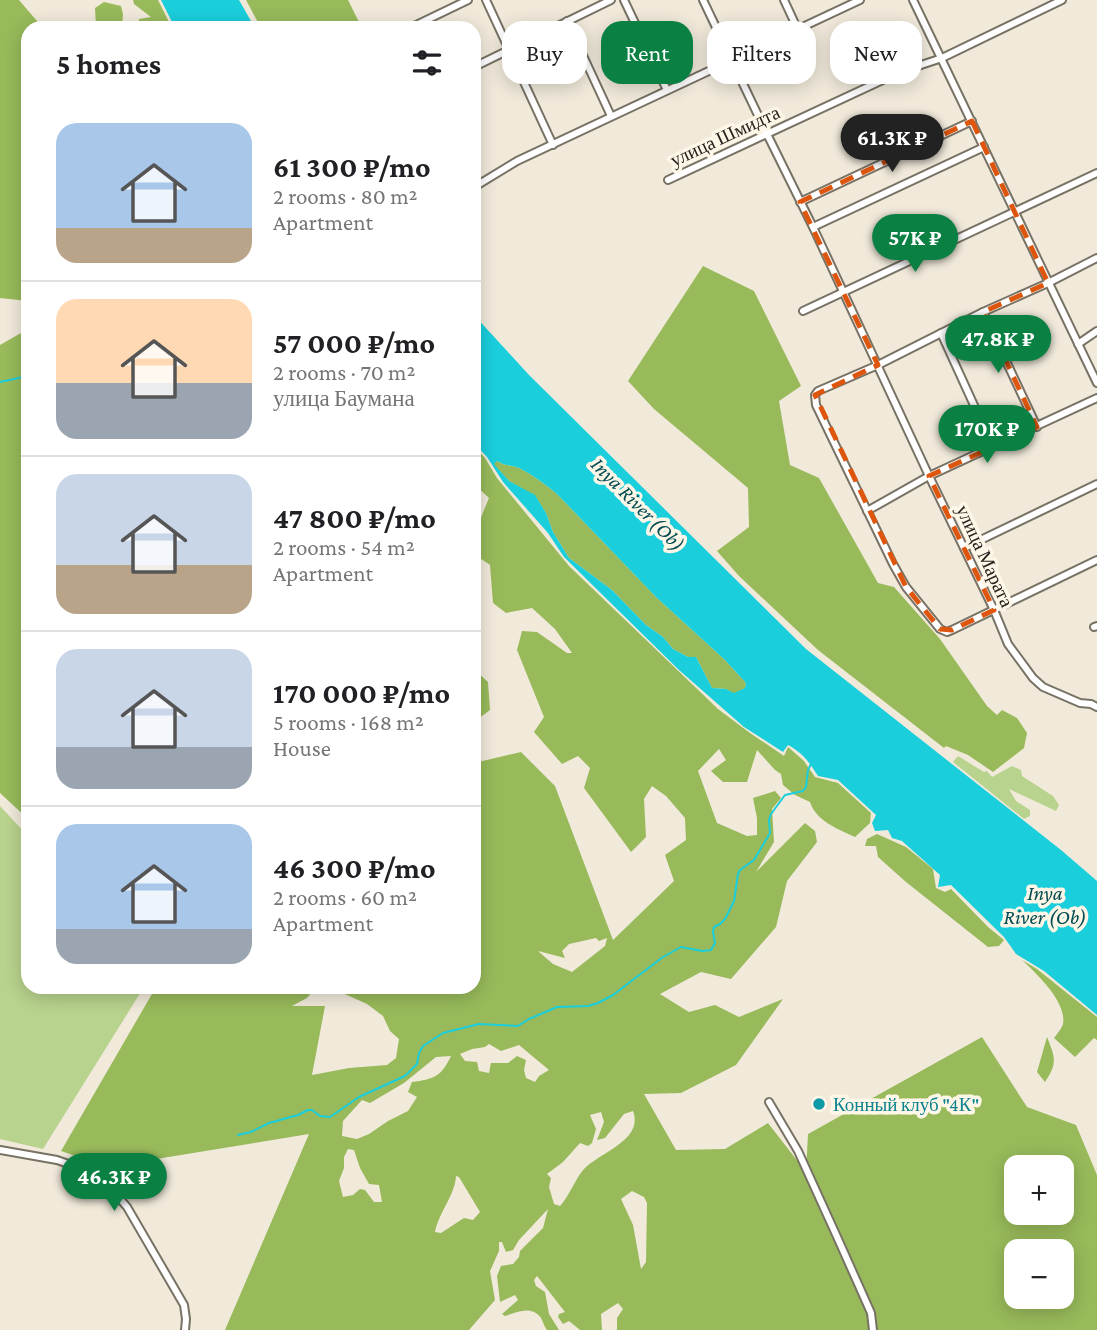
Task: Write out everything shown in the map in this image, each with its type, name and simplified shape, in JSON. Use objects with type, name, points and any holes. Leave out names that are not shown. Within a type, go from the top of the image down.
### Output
[{"type":"street","points":[[424,21],[468,0]]},
{"type":"street","points":[[486,0],[502,36]]},
{"type":"street","points":[[567,21],[611,0]]},
{"type":"street","points":[[624,0],[667,90]]},
{"type":"street","name":"улица Марата","points":[[703,0],[713,21]]},
{"type":"street","points":[[784,0],[794,21]]},
{"type":"street","points":[[835,0],[840,10]]},
{"type":"street","points":[[816,21],[860,0]]},
{"type":"street","points":[[913,0],[1097,383]]},
{"type":"street","name":"улица Шмидта","points":[[668,180],[900,72],[942,58],[1062,0]]},
{"type":"street","points":[[481,64],[502,53]]},
{"type":"street","points":[[587,64],[611,116]]},
{"type":"street","points":[[481,183],[517,161],[707,72]]},
{"type":"street","points":[[524,84],[553,145]]},
{"type":"street","name":"улица Марата","points":[[743,84],[844,292],[1008,645],[1043,687],[1080,703],[1095,704]]},
{"type":"street","points":[[800,202],[972,121]]},
{"type":"street","points":[[813,227],[984,147]]},
{"type":"street","points":[[803,311],[1097,173]]},
{"type":"street","points":[[1097,258],[878,365],[818,391],[816,395],[816,405],[892,564],[906,587],[940,629],[947,632],[952,630],[1097,560]]},
{"type":"street","points":[[983,312],[1037,427]]},
{"type":"street","points":[[1077,344],[1097,331]]},
{"type":"street","points":[[941,334],[993,447]]},
{"type":"street","points":[[867,511],[929,476],[1097,398]]},
{"type":"street","points":[[964,548],[1097,484]]},
{"type":"street","points":[[769,1102],[798,1151],[871,1313],[873,1330]]},
{"type":"street","points":[[0,1150],[57,1160],[92,1172],[109,1186],[127,1207],[184,1305],[185,1330]]},
{"type":"highlighted area","points":[[972,121],[1048,283],[983,312],[1037,427],[929,476],[994,610],[952,630],[940,629],[906,587],[815,395],[878,365],[800,202]]},
{"type":"green space","points":[[0,0],[19,0],[37,21],[21,21],[21,300],[0,298]]},
{"type":"green space","points":[[133,0],[158,0],[168,21],[139,21],[151,17],[134,4]]},
{"type":"green space","points":[[246,0],[348,0],[358,21],[257,21]]},
{"type":"green space","points":[[104,2],[121,6],[122,21],[96,21],[95,8]]},
{"type":"green space","points":[[703,266],[754,291],[801,386],[779,401],[790,465],[819,478],[878,583],[894,587],[940,639],[987,706],[997,715],[1002,710],[1017,718],[1027,733],[1024,748],[993,772],[968,755],[946,746],[944,748],[818,650],[739,576],[717,551],[749,527],[748,488],[654,409],[628,381]]},
{"type":"green space","points":[[21,333],[21,812],[0,793],[0,345]]},
{"type":"green space","points":[[481,454],[497,478],[569,566],[718,709],[784,756],[788,747],[804,761],[815,777],[838,783],[871,813],[870,823],[855,837],[835,827],[817,814],[810,802],[783,785],[781,774],[757,750],[747,782],[723,782],[711,771],[726,760],[719,749],[698,771],[717,823],[747,836],[757,835],[753,798],[775,791],[781,798],[772,809],[774,842],[756,872],[805,823],[815,831],[817,842],[787,881],[776,927],[731,979],[701,972],[660,994],[689,1012],[715,1005],[739,1017],[783,999],[736,1065],[681,1093],[644,1094],[676,1150],[725,1149],[768,1123],[806,1172],[808,1134],[982,1037],[1027,1107],[1076,1125],[1097,1175],[1097,1330],[617,1330],[617,1318],[623,1309],[618,1303],[601,1314],[602,1330],[580,1330],[569,1321],[563,1324],[558,1317],[565,1312],[537,1276],[534,1280],[536,1286],[545,1292],[549,1314],[559,1330],[547,1330],[541,1318],[533,1312],[524,1311],[505,1316],[502,1314],[518,1300],[515,1295],[500,1302],[497,1276],[501,1266],[513,1264],[520,1251],[543,1228],[548,1209],[513,1250],[506,1252],[502,1242],[499,1242],[499,1251],[490,1271],[495,1300],[469,1330],[225,1330],[309,1134],[107,1167],[61,1151],[152,994],[310,994],[292,1006],[325,1006],[312,1075],[387,1065],[396,1058],[399,1039],[390,1031],[383,1016],[367,1004],[345,994],[481,994],[481,761],[521,752],[555,786],[613,940],[674,881],[665,855],[686,840],[685,818],[666,796],[652,786],[644,799],[646,837],[631,852],[584,788],[590,768],[578,756],[562,764],[534,732],[544,717],[517,650],[522,631],[537,632],[567,653],[572,653],[555,629],[532,608],[506,613],[493,603],[490,565],[481,559],[481,519],[489,498],[481,491]],"holes":[[[596,938],[599,941],[607,938],[605,946],[572,972],[553,964],[538,951],[565,958],[562,951],[569,944]],[[489,1044],[501,1051],[519,1045],[549,1070],[535,1082],[526,1078],[526,1060],[517,1056],[508,1063],[491,1063],[489,1073],[479,1071],[477,1062],[465,1061],[460,1054]],[[451,1056],[436,1076],[412,1082],[408,1092],[417,1097],[408,1111],[357,1139],[342,1136],[343,1121],[362,1100],[370,1103],[404,1083],[436,1057]],[[633,1111],[635,1121],[627,1138],[584,1169],[560,1206],[554,1204],[549,1187],[551,1178],[547,1174],[563,1162],[580,1143],[588,1146],[592,1143],[596,1129],[590,1115],[601,1112],[604,1122],[597,1140],[605,1138],[624,1114]],[[348,1149],[354,1150],[369,1184],[379,1185],[382,1202],[374,1202],[365,1190],[360,1189],[353,1195],[343,1197],[339,1181]],[[456,1176],[480,1212],[473,1220],[464,1218],[441,1233],[435,1232],[453,1190]],[[632,1191],[644,1197],[647,1203],[646,1262],[641,1269],[633,1225],[621,1199]]]},
{"type":"green space","points":[[497,461],[519,468],[557,494],[656,597],[725,660],[746,683],[745,688],[734,694],[726,689],[712,688],[696,657],[688,657],[673,649],[612,590],[569,558],[535,496],[509,481],[493,464]]},
{"type":"green space","points":[[481,676],[488,682],[490,710],[481,717]]},
{"type":"green space","points":[[958,756],[984,772],[987,771],[992,777],[1012,766],[1021,770],[1022,776],[1053,796],[1059,805],[1056,811],[1009,789],[1016,801],[1030,810],[1030,816],[1024,819],[953,762]]},
{"type":"green space","points":[[0,806],[21,828],[21,994],[140,994],[43,1149],[0,1139]]},
{"type":"green space","points":[[877,834],[906,847],[933,869],[936,888],[945,892],[951,889],[1004,940],[999,946],[988,947],[878,857],[876,846],[865,846],[867,839]]},
{"type":"green space","points":[[1022,960],[1097,1017],[1097,1040],[1094,1038],[1075,1057],[1054,1038],[1063,1024],[1056,998]]},
{"type":"green space","points":[[1047,1037],[1054,1060],[1045,1082],[1037,1072]]},
{"type":"water","points":[[161,0],[239,0],[251,21],[172,21]]},
{"type":"water","name":"Inya River (Ob)","points":[[481,323],[529,375],[806,649],[1097,881],[1097,1015],[1044,971],[1016,954],[1004,937],[951,885],[938,887],[940,875],[902,841],[892,838],[888,830],[875,831],[872,823],[876,815],[838,780],[818,776],[805,758],[793,748],[788,745],[783,752],[744,727],[679,670],[564,557],[548,533],[503,482],[481,451]],"holes":[[[497,461],[519,468],[557,494],[656,597],[725,660],[746,683],[745,688],[734,693],[726,689],[712,688],[696,657],[688,657],[673,649],[612,590],[569,558],[535,495],[509,481],[494,464]]]},
{"type":"waterway","points":[[0,382],[21,378]]},
{"type":"waterway","points":[[238,1135],[308,1110],[330,1117],[359,1097],[405,1076],[417,1064],[423,1046],[443,1033],[479,1024],[518,1026],[557,1007],[598,1003],[681,947],[711,950],[715,943],[714,927],[725,919],[734,901],[740,870],[754,860],[770,833],[771,814],[785,795],[803,791],[806,787],[811,764]]},
{"type":"place","name":"Конный клуб \"4К\"","points":[[819,1104]]}]
